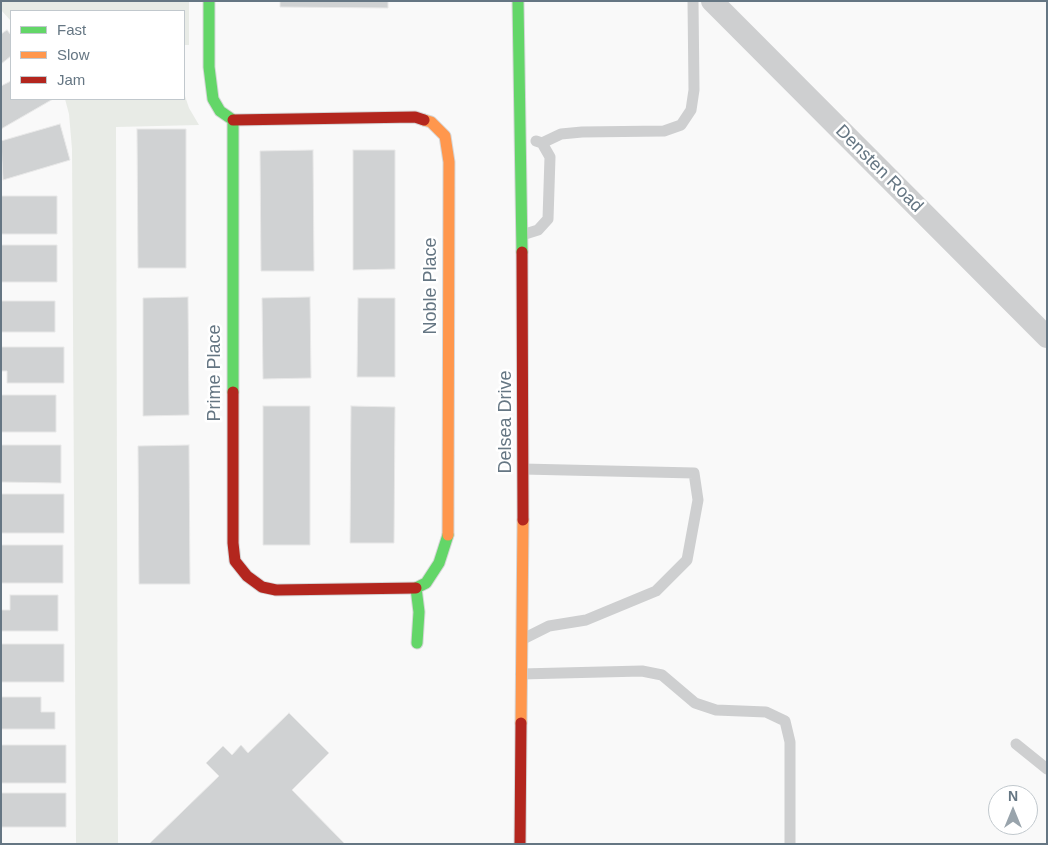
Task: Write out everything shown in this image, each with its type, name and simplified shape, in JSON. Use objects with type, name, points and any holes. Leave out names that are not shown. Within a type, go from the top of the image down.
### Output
[{"type":"street","points":[[210,1],[209,67],[213,99],[220,111],[233,120]]},
{"type":"street","name":"Delsea Drive","points":[[518,1],[523,469],[520,844]]},
{"type":"street","name":"Densten Road","points":[[712,1],[1047,337]]},
{"type":"street","name":"Noble Place","points":[[233,120],[415,118],[431,122],[444,136],[449,162],[448,532],[446,546],[439,563],[426,583],[416,588]]},
{"type":"street","name":"Prime Place","points":[[233,120],[233,543],[235,561],[247,576],[262,587],[276,590],[416,588]]},
{"type":"street","points":[[416,588],[419,612],[417,642]]},
{"type":"lane","points":[[542,143],[561,134],[664,131],[681,125],[691,110],[694,90],[693,1]]},
{"type":"lane","points":[[520,135],[542,143],[550,157],[548,219],[538,230],[522,235]]},
{"type":"lane","points":[[522,639],[549,626],[586,620],[656,591],[687,560],[698,500],[694,473],[523,469]]},
{"type":"lane","points":[[521,674],[642,671],[662,675],[695,703],[716,710],[766,712],[785,721],[790,742],[790,843]]},
{"type":"lane","points":[[1016,744],[1047,769]]},
{"type":"shaded area","points":[[1,1],[189,1],[189,45],[185,45],[185,10],[10,10],[10,20],[1,10]]},
{"type":"shaded area","points":[[185,96],[189,108],[199,125],[116,127],[118,844],[76,844],[72,149],[69,114],[65,100],[185,100]]},
{"type":"building","points":[[280,1],[388,1],[388,8],[280,7]]},
{"type":"building","points":[[7,30],[10,34],[10,57],[1,64],[1,34]]},
{"type":"building","points":[[10,82],[10,100],[51,100],[1,129],[1,86]]},
{"type":"building","points":[[60,124],[70,160],[3,180],[1,141]]},
{"type":"building","points":[[137,129],[186,129],[186,268],[138,268]]},
{"type":"building","points":[[313,150],[314,271],[261,271],[260,151]]},
{"type":"building","points":[[353,150],[395,150],[395,269],[353,270]]},
{"type":"building","points":[[1,196],[57,196],[57,234],[1,234]]},
{"type":"building","points":[[1,245],[57,245],[57,282],[1,282]]},
{"type":"building","points":[[188,297],[189,415],[143,416],[143,298]]},
{"type":"building","points":[[310,297],[311,378],[263,379],[262,298]]},
{"type":"building","points":[[358,298],[395,298],[395,377],[357,377]]},
{"type":"building","points":[[1,301],[55,301],[55,332],[1,332]]},
{"type":"building","points":[[1,347],[64,347],[64,383],[7,383],[7,371],[1,371]]},
{"type":"building","points":[[1,395],[56,395],[56,432],[1,432]]},
{"type":"building","points":[[263,406],[310,406],[310,545],[263,545]]},
{"type":"building","points":[[351,406],[395,407],[394,543],[350,543]]},
{"type":"building","points":[[1,445],[61,445],[61,483],[1,482]]},
{"type":"building","points":[[189,445],[190,584],[139,584],[138,446]]},
{"type":"building","points":[[1,494],[64,494],[64,533],[1,533]]},
{"type":"building","points":[[1,545],[63,545],[63,583],[1,583]]},
{"type":"building","points":[[10,595],[58,595],[58,631],[1,631],[1,610],[10,610]]},
{"type":"building","points":[[1,644],[64,644],[64,682],[1,682]]},
{"type":"building","points":[[1,697],[41,697],[41,712],[55,712],[55,729],[1,729]]},
{"type":"building","points":[[289,713],[329,753],[292,790],[345,844],[149,844],[219,776],[206,763],[223,746],[232,755],[241,745],[248,753]]},
{"type":"building","points":[[1,745],[66,745],[66,783],[1,783]]},
{"type":"building","points":[[1,793],[66,793],[66,827],[1,827]]},
{"type":"traffic: fast","points":[[209,1],[209,67],[213,99],[220,111],[233,120],[233,392]]},
{"type":"traffic: fast","points":[[518,1],[522,252]]},
{"type":"traffic: fast","points":[[417,643],[419,612],[416,588],[426,583],[439,563],[448,535]]},
{"type":"traffic: slow","points":[[424,120],[431,122],[445,136],[449,162],[448,535]]},
{"type":"traffic: slow","points":[[521,723],[523,520]]},
{"type":"traffic: jam","points":[[233,120],[415,117],[424,120]]},
{"type":"traffic: jam","points":[[522,252],[523,520]]},
{"type":"traffic: jam","points":[[233,392],[233,543],[235,561],[247,576],[262,587],[276,590],[416,588]]},
{"type":"traffic: jam","points":[[520,844],[521,723]]}]
